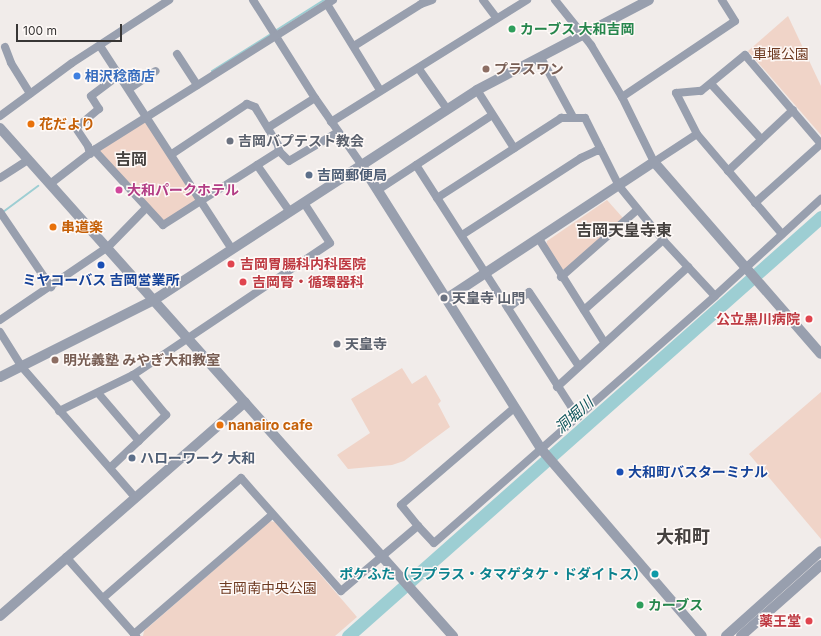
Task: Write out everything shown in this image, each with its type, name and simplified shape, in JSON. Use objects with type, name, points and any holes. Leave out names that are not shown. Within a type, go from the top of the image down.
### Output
[{"type":"street","points":[[0,116],[169,0]]},
{"type":"street","points":[[253,0],[315,98],[378,190],[514,408],[545,453],[702,636]]},
{"type":"street","points":[[354,46],[421,4],[432,0]]},
{"type":"street","points":[[483,0],[496,18]]},
{"type":"street","points":[[331,122],[380,90],[419,69],[496,18],[527,0]]},
{"type":"street","points":[[555,0],[583,35],[622,97],[654,162],[821,354]]},
{"type":"street","points":[[0,377],[154,300],[477,90],[541,58],[649,0]]},
{"type":"street","points":[[622,97],[736,21],[722,0]]},
{"type":"street","points":[[50,184],[90,151],[145,114],[330,2],[380,90]]},
{"type":"street","points":[[100,46],[172,154],[232,249]]},
{"type":"street","points":[[5,47],[11,63],[30,94]]},
{"type":"street","points":[[177,54],[196,82]]},
{"type":"street","points":[[755,203],[821,144],[745,55],[701,91],[676,93],[697,134],[755,203],[782,234]]},
{"type":"street","points":[[541,58],[573,117]]},
{"type":"street","points":[[419,69],[447,109]]},
{"type":"street","points":[[128,89],[156,71]]},
{"type":"street","points":[[119,75],[91,96],[99,109],[76,128],[90,151],[163,225],[279,151]]},
{"type":"street","points":[[711,84],[760,140]]},
{"type":"street","points":[[477,90],[514,148]]},
{"type":"street","points":[[269,127],[315,98]]},
{"type":"street","points":[[172,154],[247,104],[255,107],[269,127],[278,145],[279,151],[289,161],[338,132]]},
{"type":"street","points":[[728,171],[793,110]]},
{"type":"street","points":[[378,190],[492,114]]},
{"type":"street","points":[[438,198],[561,118],[585,118],[619,186],[637,210],[663,240],[715,296]]},
{"type":"street","points":[[0,128],[108,246],[244,402],[453,636]]},
{"type":"street","points":[[446,299],[697,134]]},
{"type":"street","points":[[462,235],[581,158],[596,151],[601,151]]},
{"type":"street","points":[[0,178],[28,160]]},
{"type":"street","points":[[257,165],[290,212]]},
{"type":"street","points":[[416,165],[578,417]]},
{"type":"street","points":[[514,408],[401,505],[434,543],[545,453],[578,417],[715,296],[821,199]]},
{"type":"street","points":[[59,411],[133,375],[330,243],[304,203]]},
{"type":"street","points":[[0,320],[51,287],[108,246],[146,208]]},
{"type":"street","points":[[561,277],[637,210]]},
{"type":"street","points":[[2,214],[51,287]]},
{"type":"street","points":[[539,239],[561,277],[604,342]]},
{"type":"street","points":[[584,310],[663,240]]},
{"type":"street","points":[[557,386],[688,267]]},
{"type":"street","points":[[508,308],[529,292],[578,366]]},
{"type":"street","points":[[0,332],[21,366],[135,497]]},
{"type":"street","points":[[110,467],[140,441],[166,415],[133,375]]},
{"type":"street","points":[[98,393],[140,441]]},
{"type":"street","points":[[0,616],[244,402]]},
{"type":"street","points":[[103,598],[241,478],[272,515],[341,591],[418,526]]},
{"type":"street","points":[[66,557],[135,635],[272,515]]},
{"type":"street","points":[[726,636],[821,552]]},
{"type":"street","points":[[741,636],[821,565]]},
{"type":"green space","name":"車堰公園","points":[[788,16],[821,86],[821,135],[748,51]]},
{"type":"green space","points":[[145,119],[196,197],[195,203],[163,222],[97,150]]},
{"type":"green space","points":[[607,200],[623,218],[566,270],[561,269],[546,246],[547,241]]},
{"type":"green space","points":[[402,368],[412,384],[426,375],[441,401],[438,404],[450,427],[404,461],[392,465],[348,469],[337,455],[370,433],[351,399]]},
{"type":"green space","points":[[821,392],[821,539],[749,454]]},
{"type":"green space","name":"吉岡南中央公園","points":[[270,521],[275,522],[357,617],[335,636],[143,636],[144,631]]},
{"type":"waterway","points":[[275,31],[324,0]]},
{"type":"waterway","points":[[212,71],[271,34]]},
{"type":"waterway","points":[[3,212],[38,186]]},
{"type":"waterway","name":"洞堀川","points":[[348,636],[821,217]]},
{"type":"place","name":"カーブス 大和吉岡","points":[[512,29]]},
{"type":"place","name":"プラスワン","points":[[486,69]]},
{"type":"place","name":"相沢稔商店","points":[[77,76]]},
{"type":"place","name":"花だより","points":[[31,124]]},
{"type":"place","name":"吉岡バプテスト教会","points":[[230,141]]},
{"type":"place","name":"吉岡郵便局","points":[[309,175]]},
{"type":"place","name":"大和パークホテル","points":[[119,190]]},
{"type":"place","name":"串道楽","points":[[53,227]]},
{"type":"place","name":"吉岡胃腸科内科医院","points":[[231,264]]},
{"type":"place","name":"ミヤコーバス 吉岡営業所","points":[[101,265]]},
{"type":"place","name":"吉岡腎・循環器科","points":[[243,282]]},
{"type":"place","name":"天皇寺 山門","points":[[444,298]]},
{"type":"place","name":"公立黒川病院","points":[[809,319]]},
{"type":"place","name":"天皇寺","points":[[337,344]]},
{"type":"place","name":"明光義塾 みやぎ大和教室","points":[[55,360]]},
{"type":"place","name":"nanairo cafe","points":[[220,425]]},
{"type":"place","name":"ハローワーク 大和","points":[[132,458]]},
{"type":"place","name":"大和町バスターミナル","points":[[620,472]]},
{"type":"place","name":"ポケふた（ラプラス・タマゲタケ・ドダイトス）","points":[[655,574]]},
{"type":"place","name":"カーブス","points":[[640,605]]},
{"type":"place","name":"薬王堂","points":[[809,621]]},
{"type":"district","name":"吉岡","points":[[131,159]]},
{"type":"district","name":"吉岡天皇寺東","points":[[624,230]]},
{"type":"district","name":"大和町","points":[[683,537]]}]
